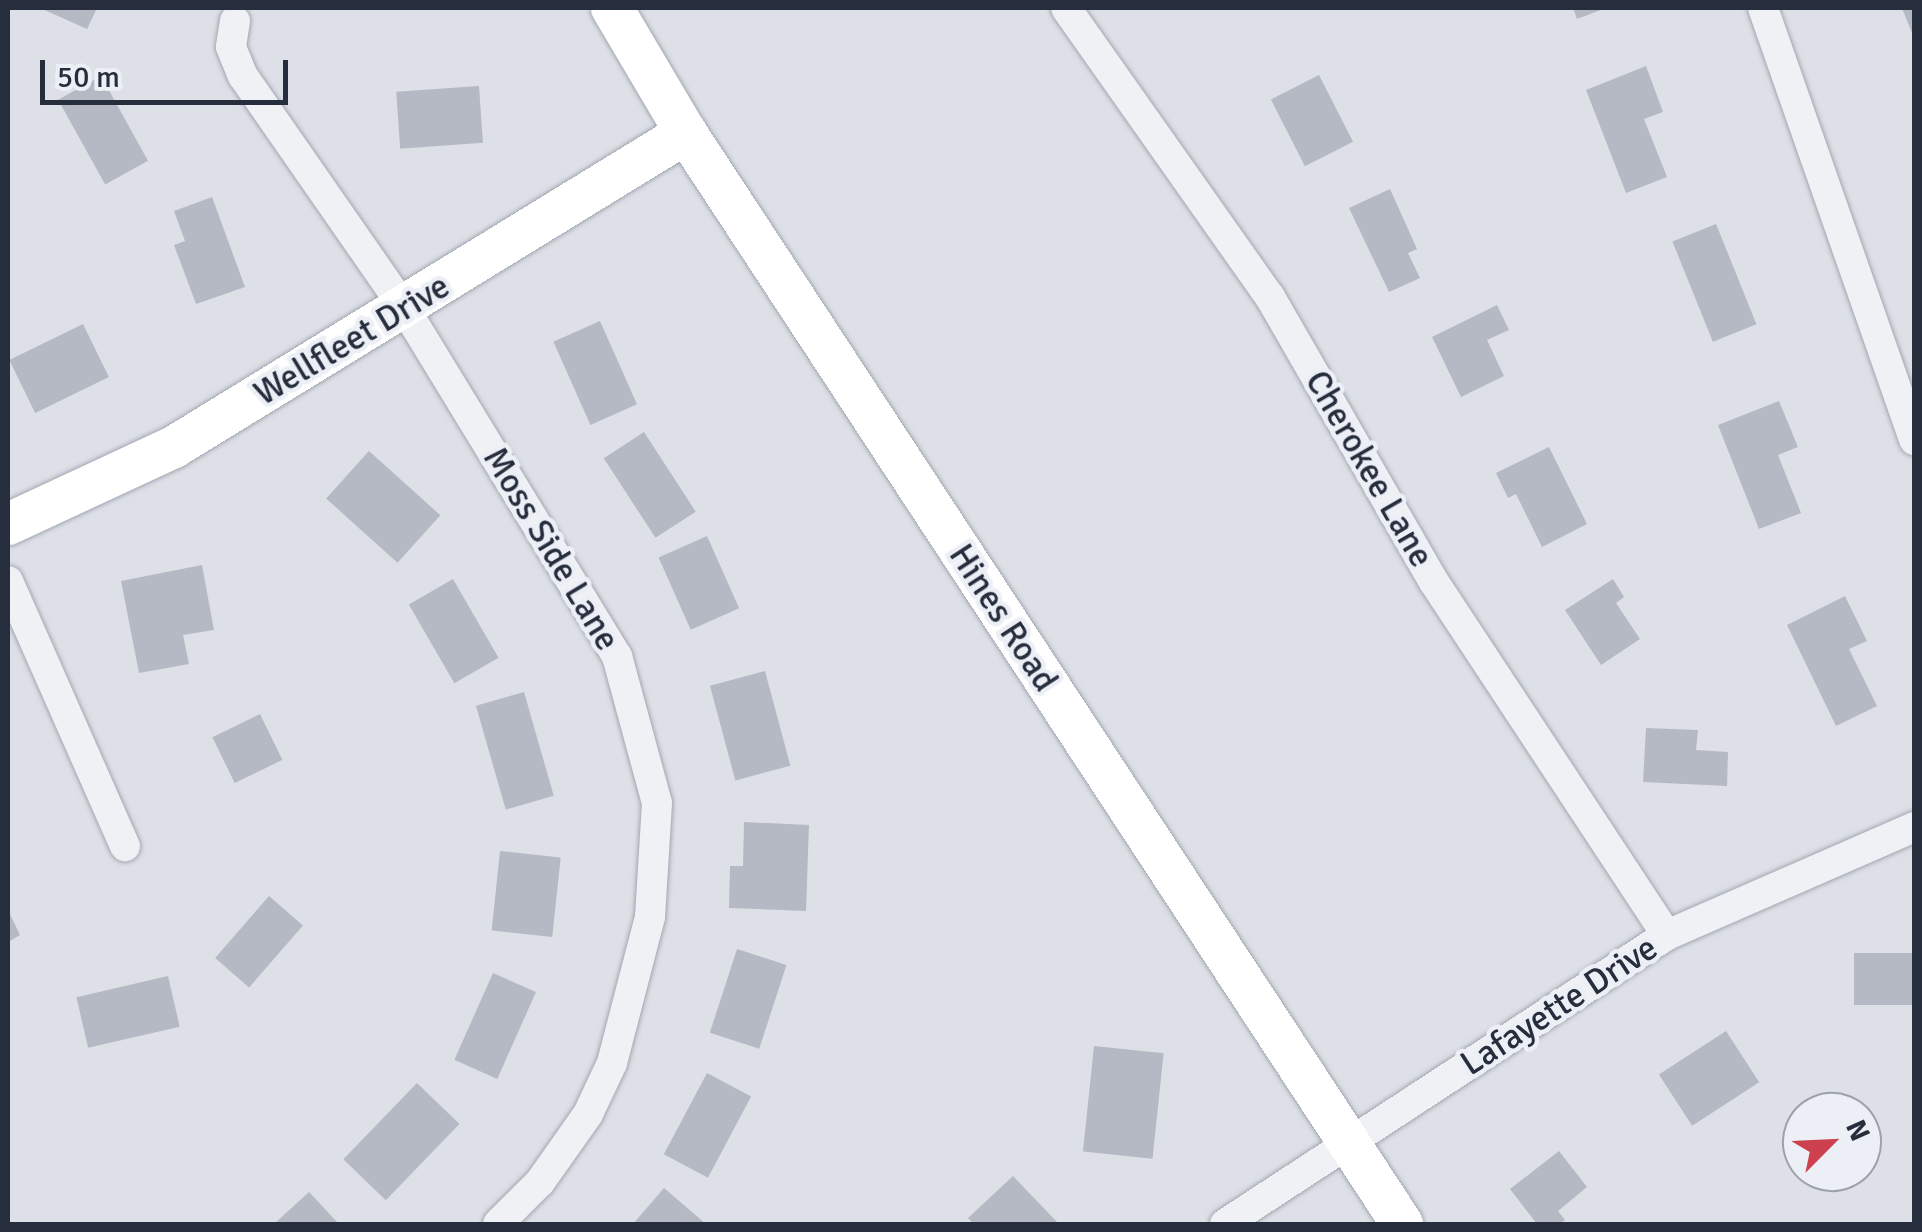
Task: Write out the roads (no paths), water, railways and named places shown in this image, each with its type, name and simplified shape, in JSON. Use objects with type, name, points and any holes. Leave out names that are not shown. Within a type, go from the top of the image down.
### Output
[{"type":"street","name":"Hines Road","points":[[612,8],[686,134],[1402,1224]]},
{"type":"street","name":"Cherokee Lane","points":[[1066,8],[1270,296],[1434,582],[1667,934]]},
{"type":"street","points":[[1763,8],[1914,440]]},
{"type":"street","name":"Moss Side Lane","points":[[236,21],[231,48],[244,76],[404,309],[617,656],[657,803],[650,917],[612,1064],[588,1114],[540,1182],[498,1224]]},
{"type":"street","name":"Wellfleet Drive","points":[[8,524],[174,448],[686,134]]},
{"type":"street","points":[[8,581],[125,846]]},
{"type":"street","name":"Lafayette Drive","points":[[1225,1224],[1667,934],[1914,827]]}]
